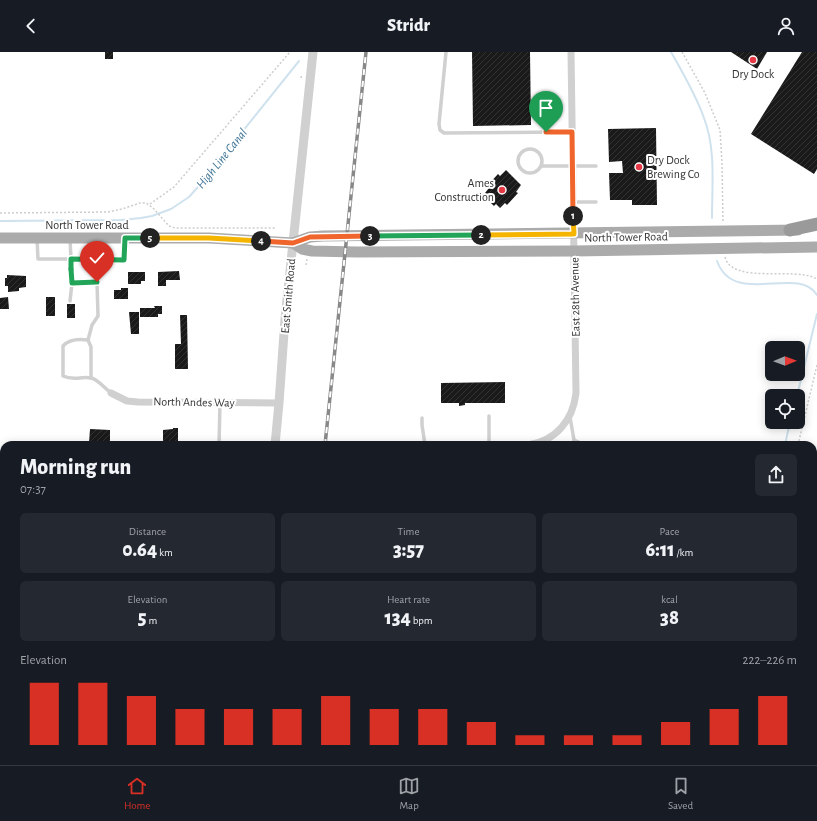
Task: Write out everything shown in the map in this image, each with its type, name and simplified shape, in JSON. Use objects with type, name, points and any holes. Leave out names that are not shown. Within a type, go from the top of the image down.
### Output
[{"type":"highway","points":[[790,230],[817,224]]},
{"type":"main road","name":"North Tower Road","points":[[0,238],[209,238],[293,243],[310,237],[323,236],[817,230]]},
{"type":"main road","name":"North Tower Road","points":[[293,243],[308,251],[323,252],[574,251],[817,247]]},
{"type":"street","name":"East Smith Road","points":[[275,441],[285,319],[313,52]]},
{"type":"street","name":"East 28th Avenue","points":[[542,441],[546,440],[564,426],[570,417],[576,393],[571,52]]},
{"type":"street","name":"North Andes Way","points":[[111,393],[127,401],[279,403]]},
{"type":"lane","points":[[446,52],[439,124],[440,130],[444,133],[572,132]]},
{"type":"lane","points":[[524,150],[535,150],[541,155],[541,166],[539,170],[532,173],[524,171],[518,165],[519,156],[524,150]]},
{"type":"lane","points":[[541,166],[596,166]]},
{"type":"lane","points":[[573,202],[596,202]]},
{"type":"lane","points":[[37,238],[38,259],[124,260],[125,238]]},
{"type":"lane","points":[[70,238],[72,283],[70,301]]},
{"type":"lane","points":[[72,283],[97,282],[98,316],[92,325],[88,340],[91,347],[91,378]]},
{"type":"lane","points":[[88,340],[79,339],[66,342],[63,346],[63,376],[70,379],[91,378],[96,380],[111,393]]},
{"type":"lane","points":[[219,441],[220,403]]},
{"type":"lane","points":[[489,416],[489,441]]},
{"type":"lane","points":[[570,417],[574,440]]},
{"type":"lane","points":[[422,418],[424,441]]},
{"type":"path","points":[[0,213],[108,212],[140,203],[150,204],[174,187],[290,52]]},
{"type":"path","points":[[682,52],[706,93],[720,130],[723,221]]},
{"type":"path","points":[[150,204],[169,226],[175,228],[276,228]]},
{"type":"path","points":[[725,256],[731,267],[745,272],[796,273],[806,274],[817,279]]},
{"type":"path","points":[[799,441],[817,365]]},
{"type":"building","points":[[105,52],[113,52],[113,59],[105,59]]},
{"type":"building","points":[[472,52],[530,52],[531,125],[473,126]]},
{"type":"building","name":"Dry Dock","points":[[731,52],[767,52],[757,69]]},
{"type":"building","points":[[802,52],[817,52],[817,169],[814,174],[751,134]]},
{"type":"building","name":"Dry Dock Brewing Co","points":[[656,128],[657,205],[632,205],[632,200],[610,200],[609,173],[623,173],[622,161],[609,162],[608,129]]},
{"type":"building","name":"Ames Construction","points":[[506,170],[521,185],[516,192],[518,193],[507,205],[505,203],[500,208],[496,204],[494,206],[489,201],[491,199],[485,193],[489,188],[487,186],[498,174],[500,176]]},
{"type":"building","points":[[179,271],[180,280],[166,280],[166,286],[158,286],[158,272]]},
{"type":"building","points":[[128,272],[145,272],[145,281],[141,281],[141,284],[128,284]]},
{"type":"building","points":[[7,275],[26,276],[26,287],[19,288],[19,291],[8,292],[8,286],[5,286],[5,278],[7,278]]},
{"type":"building","points":[[121,288],[128,288],[128,299],[114,299],[114,290],[121,290]]},
{"type":"building","points":[[8,297],[9,309],[0,309],[0,298]]},
{"type":"building","points":[[46,297],[55,297],[55,316],[46,316]]},
{"type":"building","points":[[67,304],[75,304],[75,318],[67,318]]},
{"type":"building","points":[[154,306],[162,306],[162,314],[158,314],[158,317],[140,317],[140,308],[155,308]]},
{"type":"building","points":[[129,312],[139,312],[139,334],[131,334]]},
{"type":"building","points":[[180,315],[187,315],[188,369],[175,369],[175,344],[181,344]]},
{"type":"building","points":[[505,382],[505,403],[465,403],[465,405],[459,406],[459,403],[441,403],[441,383]]},
{"type":"building","points":[[178,428],[178,441],[163,441],[163,430]]},
{"type":"building","points":[[90,429],[110,430],[110,441],[89,441]]},
{"type":"waterway","name":"High Line Canal","points":[[671,52],[685,76],[701,109],[708,130],[712,155],[712,218]]},
{"type":"waterway","name":"High Line Canal","points":[[0,221],[121,220],[152,216],[171,209],[189,197],[197,188],[299,61]]},
{"type":"waterway","name":"High Line Canal","points":[[717,261],[725,275],[737,282],[751,284],[796,283],[808,287],[817,295]]},
{"type":"waterway","name":"High Line Canal","points":[[799,389],[817,314]]},
{"type":"waterway","name":"High Line Canal","points":[[786,441],[788,429]]},
{"type":"railway","points":[[325,441],[366,52]]},
{"type":"place","name":"Dry Dock","points":[[753,60]]},
{"type":"place","name":"Dry Dock Brewing Co","points":[[639,167]]},
{"type":"place","name":"Ames Construction","points":[[502,190]]},
{"type":"route","points":[[97,282],[72,283],[71,259],[124,260],[125,238],[209,238],[293,243],[310,237],[323,236],[574,234],[572,132],[546,132]]}]
